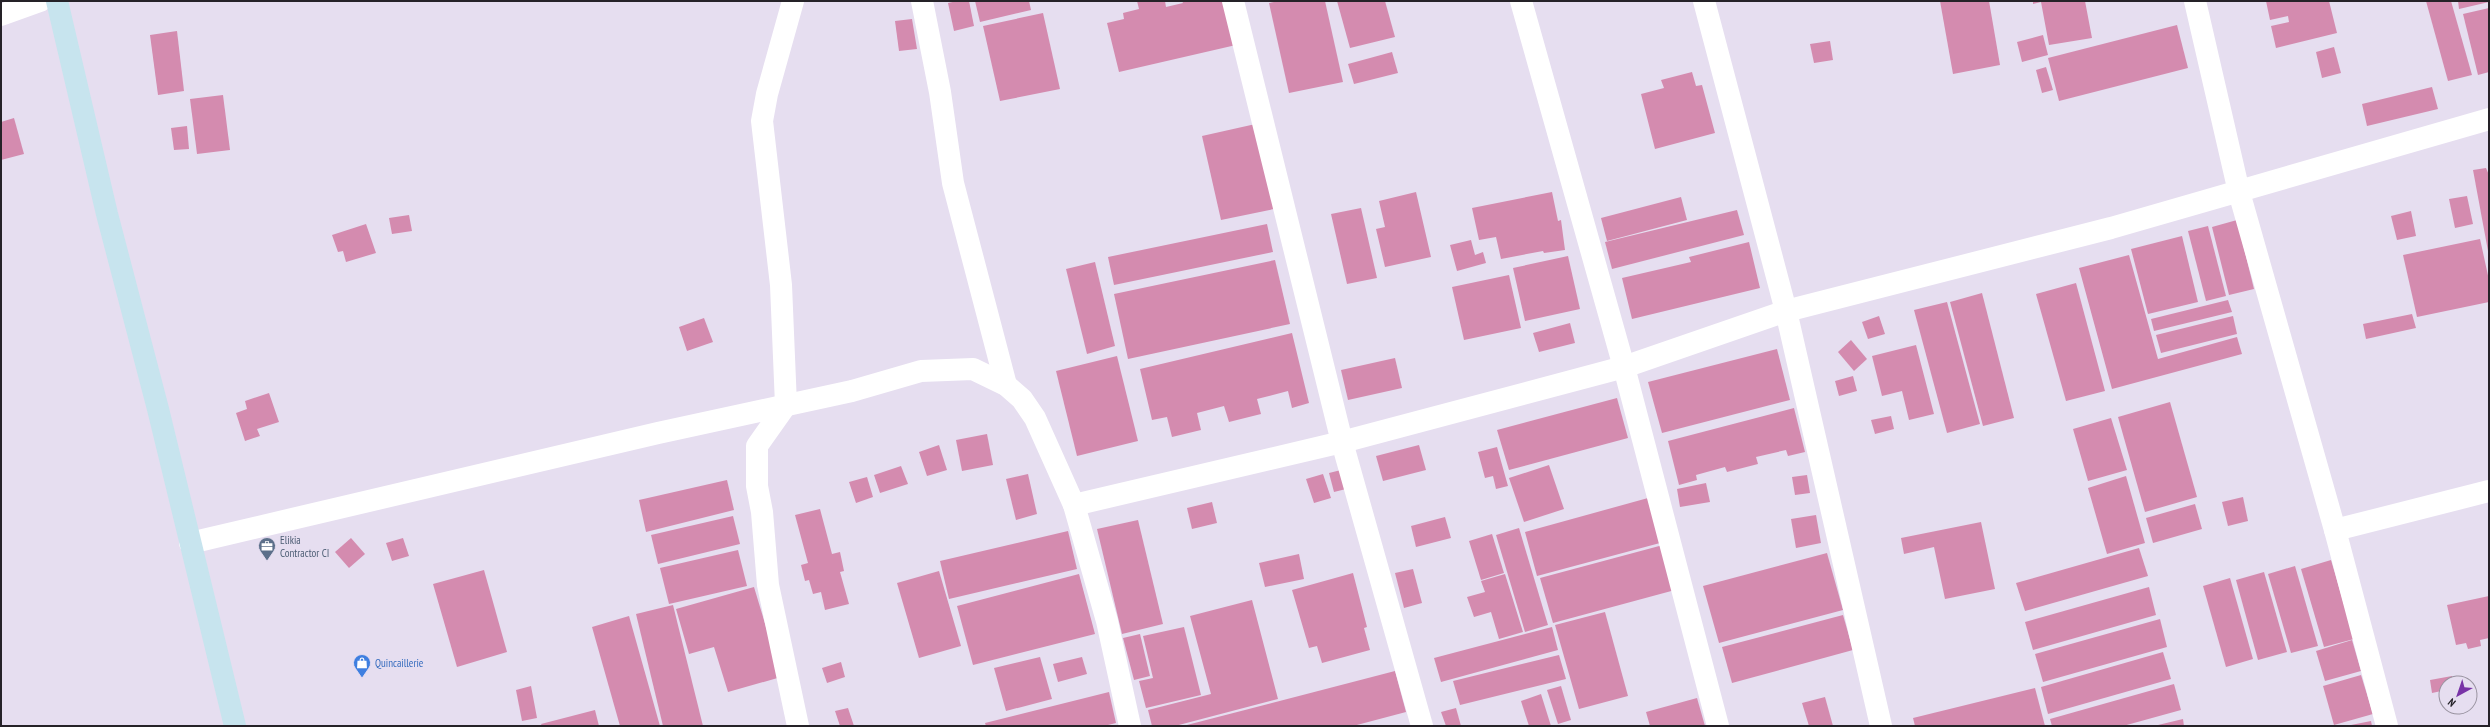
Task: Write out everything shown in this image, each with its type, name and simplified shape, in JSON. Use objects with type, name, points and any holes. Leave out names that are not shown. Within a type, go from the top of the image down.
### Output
[{"type":"street","points":[[1,15],[40,1]]},
{"type":"street","points":[[57,1],[107,214],[158,409],[235,726]]},
{"type":"street","points":[[793,1],[767,94],[762,121],[781,285],[786,405],[757,446],[758,486],[762,512],[768,585],[798,726]]},
{"type":"street","points":[[922,1],[940,92],[953,183],[1006,385]]},
{"type":"street","points":[[1233,1],[1342,442],[1422,726]]},
{"type":"street","points":[[1522,1],[1624,367],[1718,726]]},
{"type":"street","points":[[1704,1],[1786,311],[1881,726]]},
{"type":"street","points":[[2195,1],[2239,192],[2335,530],[2387,726]]},
{"type":"street","points":[[1074,505],[1342,442],[1624,367],[1786,311],[2239,192],[2489,119]]},
{"type":"street","points":[[190,543],[852,391],[921,371],[973,369],[1006,385],[1022,399],[1035,418],[1074,505],[1107,621],[1130,726]]},
{"type":"street","points":[[2335,530],[2489,491]]},
{"type":"building","points":[[969,1],[974,26],[954,31],[948,3]]},
{"type":"building","points":[[975,1],[1029,1],[1031,10],[980,22]]},
{"type":"building","points":[[1137,1],[1165,1],[1166,7],[1183,3],[1182,1],[1226,1],[1236,45],[1119,72],[1107,23],[1124,19],[1123,13],[1139,9]]},
{"type":"building","points":[[1279,1],[1325,1],[1343,82],[1289,93],[1269,3]]},
{"type":"building","points":[[1337,1],[1385,1],[1395,37],[1350,48]]},
{"type":"building","points":[[1940,1],[1989,1],[2000,65],[1953,74]]},
{"type":"building","points":[[2033,1],[2085,1],[2092,38],[2049,45],[2041,2],[2033,4]]},
{"type":"building","points":[[2266,1],[2329,1],[2337,33],[2276,48],[2271,26],[2289,22],[2288,16],[2270,20]]},
{"type":"building","points":[[2426,1],[2451,1],[2472,75],[2448,81]]},
{"type":"building","points":[[2458,1],[2489,1],[2489,2],[2459,9]]},
{"type":"building","points":[[2489,8],[2489,72],[2478,75],[2463,14]]},
{"type":"building","points":[[1043,13],[1060,89],[1000,101],[983,26]]},
{"type":"building","points":[[912,19],[917,49],[899,51],[895,21]]},
{"type":"building","points":[[2177,25],[2188,68],[2059,101],[2048,58]]},
{"type":"building","points":[[177,31],[184,91],[158,95],[150,35]]},
{"type":"building","points":[[2043,35],[2048,55],[2022,62],[2017,42]]},
{"type":"building","points":[[1830,41],[1833,60],[1814,63],[1810,44]]},
{"type":"building","points":[[2334,47],[2341,73],[2322,78],[2316,52]]},
{"type":"building","points":[[1392,52],[1398,73],[1354,84],[1348,64]]},
{"type":"building","points":[[2046,67],[2053,90],[2042,93],[2036,70]]},
{"type":"building","points":[[1692,72],[1696,86],[1702,85],[1715,133],[1655,149],[1641,94],[1664,88],[1661,80]]},
{"type":"building","points":[[2432,87],[2438,109],[2367,126],[2362,104]]},
{"type":"building","points":[[223,95],[230,150],[197,154],[190,99]]},
{"type":"building","points":[[14,118],[24,154],[1,160],[1,122]]},
{"type":"building","points":[[1260,123],[1279,208],[1221,220],[1202,136]]},
{"type":"building","points":[[187,126],[189,149],[174,150],[171,128]]},
{"type":"building","points":[[2486,168],[2489,175],[2488,251],[2473,170]]},
{"type":"building","points":[[1416,192],[1431,257],[1385,267],[1376,229],[1385,227],[1379,201]]},
{"type":"building","points":[[1552,192],[1558,221],[1561,220],[1565,250],[1544,253],[1543,251],[1501,259],[1496,237],[1479,240],[1472,208]]},
{"type":"building","points":[[2467,196],[2473,224],[2455,228],[2449,199]]},
{"type":"building","points":[[1681,197],[1687,220],[1607,241],[1601,218]]},
{"type":"building","points":[[1361,208],[1377,278],[1347,284],[1331,214]]},
{"type":"building","points":[[1737,210],[1744,235],[1612,269],[1605,242]]},
{"type":"building","points":[[2411,211],[2416,236],[2397,240],[2391,216]]},
{"type":"building","points":[[409,215],[412,231],[392,234],[389,218]]},
{"type":"building","points":[[2237,220],[2254,289],[2229,295],[2212,227]]},
{"type":"building","points":[[366,224],[376,253],[346,262],[343,251],[338,252],[332,235]]},
{"type":"building","points":[[1267,224],[1273,252],[1114,285],[1108,257]]},
{"type":"building","points":[[2208,226],[2226,296],[2206,301],[2188,231]]},
{"type":"building","points":[[2182,236],[2198,302],[2148,314],[2131,249]]},
{"type":"building","points":[[2480,239],[2489,280],[2489,302],[2417,317],[2403,255]]},
{"type":"building","points":[[1471,240],[1475,255],[1483,252],[1486,263],[1457,271],[1450,245]]},
{"type":"building","points":[[1749,242],[1760,288],[1632,319],[1622,278],[1691,262],[1689,257]]},
{"type":"building","points":[[2129,255],[2158,359],[2237,337],[2242,354],[2112,389],[2079,268]]},
{"type":"building","points":[[1568,256],[1580,309],[1525,321],[1513,268]]},
{"type":"building","points":[[1275,260],[1290,324],[1128,359],[1114,294]]},
{"type":"building","points":[[1095,262],[1115,346],[1087,354],[1066,269]]},
{"type":"building","points":[[1509,275],[1521,328],[1464,340],[1452,287]]},
{"type":"building","points":[[2076,283],[2105,391],[2066,401],[2036,294]]},
{"type":"building","points":[[1982,293],[2014,418],[1983,426],[1950,302]]},
{"type":"building","points":[[2228,300],[2232,312],[2154,331],[2151,319]]},
{"type":"building","points":[[1947,302],[1980,424],[1947,433],[1914,310]]},
{"type":"building","points":[[2412,314],[2416,328],[2366,339],[2363,324]]},
{"type":"building","points":[[1879,316],[1885,334],[1868,339],[1862,322]]},
{"type":"building","points":[[2233,316],[2237,334],[2161,353],[2156,335]]},
{"type":"building","points":[[704,318],[713,342],[687,351],[679,327]]},
{"type":"building","points":[[1570,323],[1575,343],[1539,352],[1533,333]]},
{"type":"building","points":[[1292,333],[1309,403],[1292,408],[1288,391],[1257,399],[1261,414],[1229,422],[1224,406],[1197,413],[1201,430],[1172,437],[1167,417],[1152,420],[1140,369]]},
{"type":"building","points":[[1851,340],[1867,359],[1854,371],[1838,352]]},
{"type":"building","points":[[1916,345],[1934,414],[1909,420],[1902,391],[1882,396],[1872,356]]},
{"type":"building","points":[[1777,349],[1790,400],[1662,433],[1648,382]]},
{"type":"building","points":[[1117,356],[1138,441],[1077,456],[1056,371]]},
{"type":"building","points":[[1395,358],[1402,388],[1348,400],[1341,370]]},
{"type":"building","points":[[1853,376],[1857,391],[1839,396],[1835,381]]},
{"type":"building","points":[[269,393],[279,422],[257,429],[260,436],[245,441],[236,413],[247,409],[245,401]]},
{"type":"building","points":[[1617,398],[1628,438],[1509,470],[1497,430]]},
{"type":"building","points":[[2170,402],[2197,497],[2145,512],[2118,417]]},
{"type":"building","points":[[1794,408],[1805,452],[1788,456],[1786,450],[1756,457],[1758,464],[1727,472],[1725,467],[1696,475],[1697,480],[1679,485],[1668,441]]},
{"type":"building","points":[[1891,416],[1894,429],[1875,434],[1871,420]]},
{"type":"building","points":[[2111,418],[2127,470],[2088,481],[2073,429]]},
{"type":"building","points":[[987,434],[993,465],[962,471],[956,440]]},
{"type":"building","points":[[939,445],[947,470],[927,476],[919,452]]},
{"type":"building","points":[[1419,445],[1426,470],[1383,481],[1376,456]]},
{"type":"building","points":[[1497,447],[1508,486],[1496,489],[1493,476],[1485,478],[1478,452]]},
{"type":"building","points":[[1549,465],[1564,509],[1524,522],[1509,478]]},
{"type":"building","points":[[901,466],[908,484],[880,493],[874,475]]},
{"type":"building","points":[[1341,470],[1346,489],[1334,492],[1329,473]]},
{"type":"building","points":[[1028,474],[1037,514],[1016,520],[1006,479]]},
{"type":"building","points":[[1323,474],[1331,498],[1314,503],[1306,479]]},
{"type":"building","points":[[1807,475],[1810,493],[1795,495],[1792,477]]},
{"type":"building","points":[[2126,476],[2145,543],[2107,554],[2088,488]]},
{"type":"building","points":[[867,477],[873,497],[856,503],[849,482]]},
{"type":"building","points":[[727,480],[734,510],[646,532],[639,500]]},
{"type":"building","points":[[1706,483],[1710,502],[1680,507],[1677,489]]},
{"type":"building","points":[[2243,497],[2248,521],[2228,526],[2222,502]]},
{"type":"building","points":[[1648,498],[1660,543],[1537,576],[1525,532]]},
{"type":"building","points":[[1212,502],[1217,523],[1192,529],[1187,508]]},
{"type":"building","points":[[2195,504],[2202,529],[2153,543],[2146,518]]},
{"type":"building","points":[[820,509],[832,554],[840,552],[844,571],[840,572],[849,604],[825,610],[821,592],[813,594],[809,580],[805,581],[801,565],[808,563],[795,515]]},
{"type":"building","points":[[1816,515],[1821,543],[1796,548],[1791,519]]},
{"type":"building","points":[[733,516],[740,544],[658,564],[651,535]]},
{"type":"building","points":[[1445,517],[1451,538],[1416,547],[1411,526]]},
{"type":"building","points":[[1138,520],[1163,624],[1122,634],[1097,529]]},
{"type":"building","points":[[1981,522],[1995,589],[1945,599],[1934,547],[1904,554],[1901,538]]},
{"type":"building","points":[[1519,528],[1548,625],[1525,632],[1496,535]]},
{"type":"building","points":[[1068,531],[1077,569],[949,599],[940,561]]},
{"type":"building","points":[[1492,534],[1504,573],[1481,580],[1469,541]]},
{"type":"building","points":[[351,538],[365,554],[349,568],[335,552]]},
{"type":"building","points":[[403,538],[409,556],[392,561],[386,543]]},
{"type":"building","points":[[1663,545],[1675,590],[1553,623],[1540,578]]},
{"type":"building","points":[[2139,548],[2148,576],[2025,611],[2016,583]]},
{"type":"building","points":[[738,550],[747,586],[669,604],[660,568]]},
{"type":"building","points":[[1827,553],[1843,610],[1719,643],[1703,586]]},
{"type":"building","points":[[1299,554],[1304,579],[1265,587],[1259,563]]},
{"type":"building","points":[[2331,560],[2354,639],[2324,647],[2301,569]]},
{"type":"building","points":[[2295,566],[2318,646],[2291,653],[2268,574]]},
{"type":"building","points":[[1413,569],[1422,603],[1404,608],[1395,573]]},
{"type":"building","points":[[484,570],[507,652],[457,667],[433,584]]},
{"type":"building","points":[[939,571],[961,646],[919,658],[897,583]]},
{"type":"building","points":[[2264,572],[2287,652],[2258,660],[2236,580]]},
{"type":"building","points":[[1353,573],[1367,627],[1364,628],[1370,650],[1322,663],[1317,646],[1309,648],[1292,590]]},
{"type":"building","points":[[1079,574],[1095,634],[973,665],[957,606]]},
{"type":"building","points":[[1505,574],[1523,632],[1499,639],[1491,612],[1474,617],[1467,597],[1485,592],[1481,581]]},
{"type":"building","points":[[2230,578],[2253,659],[2226,667],[2203,586]]},
{"type":"building","points":[[754,587],[781,677],[728,692],[714,647],[689,654],[676,609]]},
{"type":"building","points":[[2149,587],[2156,615],[2033,650],[2025,622]]},
{"type":"building","points":[[2489,596],[2489,638],[2480,640],[2481,646],[2468,649],[2466,643],[2456,645],[2447,605]]},
{"type":"building","points":[[1252,600],[1278,699],[1175,726],[1152,726],[1148,710],[1211,694],[1190,616]]},
{"type":"building","points":[[673,605],[703,726],[663,726],[636,614]]},
{"type":"building","points":[[1605,612],[1628,696],[1579,709],[1555,625]]},
{"type":"building","points":[[1843,615],[1853,650],[1732,683],[1722,647]]},
{"type":"building","points":[[629,616],[660,726],[620,726],[592,627]]},
{"type":"building","points":[[2160,619],[2167,647],[2043,682],[2035,654]]},
{"type":"building","points":[[1184,627],[1201,695],[1146,708],[1139,681],[1153,678],[1143,636]]},
{"type":"building","points":[[1552,627],[1558,650],[1441,682],[1434,658]]},
{"type":"building","points":[[1140,634],[1150,676],[1134,680],[1123,638]]},
{"type":"building","points":[[2352,640],[2361,671],[2325,681],[2316,651]]},
{"type":"building","points":[[2163,652],[2171,679],[2048,714],[2041,687]]},
{"type":"building","points":[[1559,655],[1566,679],[1460,705],[1453,681]]},
{"type":"building","points":[[1040,657],[1052,699],[1006,711],[994,668]]},
{"type":"building","points":[[1082,657],[1087,674],[1058,682],[1053,664]]},
{"type":"building","points":[[841,662],[845,677],[827,683],[822,668]]},
{"type":"building","points":[[1395,671],[1406,712],[1353,726],[1183,726]]},
{"type":"building","points":[[2361,675],[2373,714],[2334,725],[2323,686]]},
{"type":"building","points":[[2438,679],[2438,692],[2432,693],[2430,680]]},
{"type":"building","points":[[2174,684],[2181,710],[2123,726],[2052,726],[2050,719]]},
{"type":"building","points":[[531,686],[537,718],[522,721],[516,690]]},
{"type":"building","points":[[1561,686],[1571,720],[1558,724],[1547,690]]},
{"type":"building","points":[[2035,688],[2045,726],[1915,726],[1913,718]]},
{"type":"building","points":[[1109,692],[1116,723],[1104,726],[986,726],[985,723]]},
{"type":"building","points":[[1541,694],[1551,726],[1529,726],[1521,701]]},
{"type":"building","points":[[1825,697],[1833,726],[1809,726],[1802,703]]},
{"type":"building","points":[[1697,698],[1705,726],[1650,726],[1646,712]]},
{"type":"building","points":[[848,708],[854,726],[840,726],[835,711]]},
{"type":"building","points":[[1456,708],[1461,726],[1446,726],[1441,712]]},
{"type":"building","points":[[595,710],[599,726],[542,726],[541,724]]},
{"type":"building","points":[[2183,719],[2184,726],[2158,726],[2158,725]]},
{"type":"building","points":[[2371,721],[2372,726],[2351,725]]},
{"type":"place","name":"Elikia Contractor CI","points":[[267,561]]},
{"type":"place","name":"Quincaillerie","points":[[362,678]]}]
